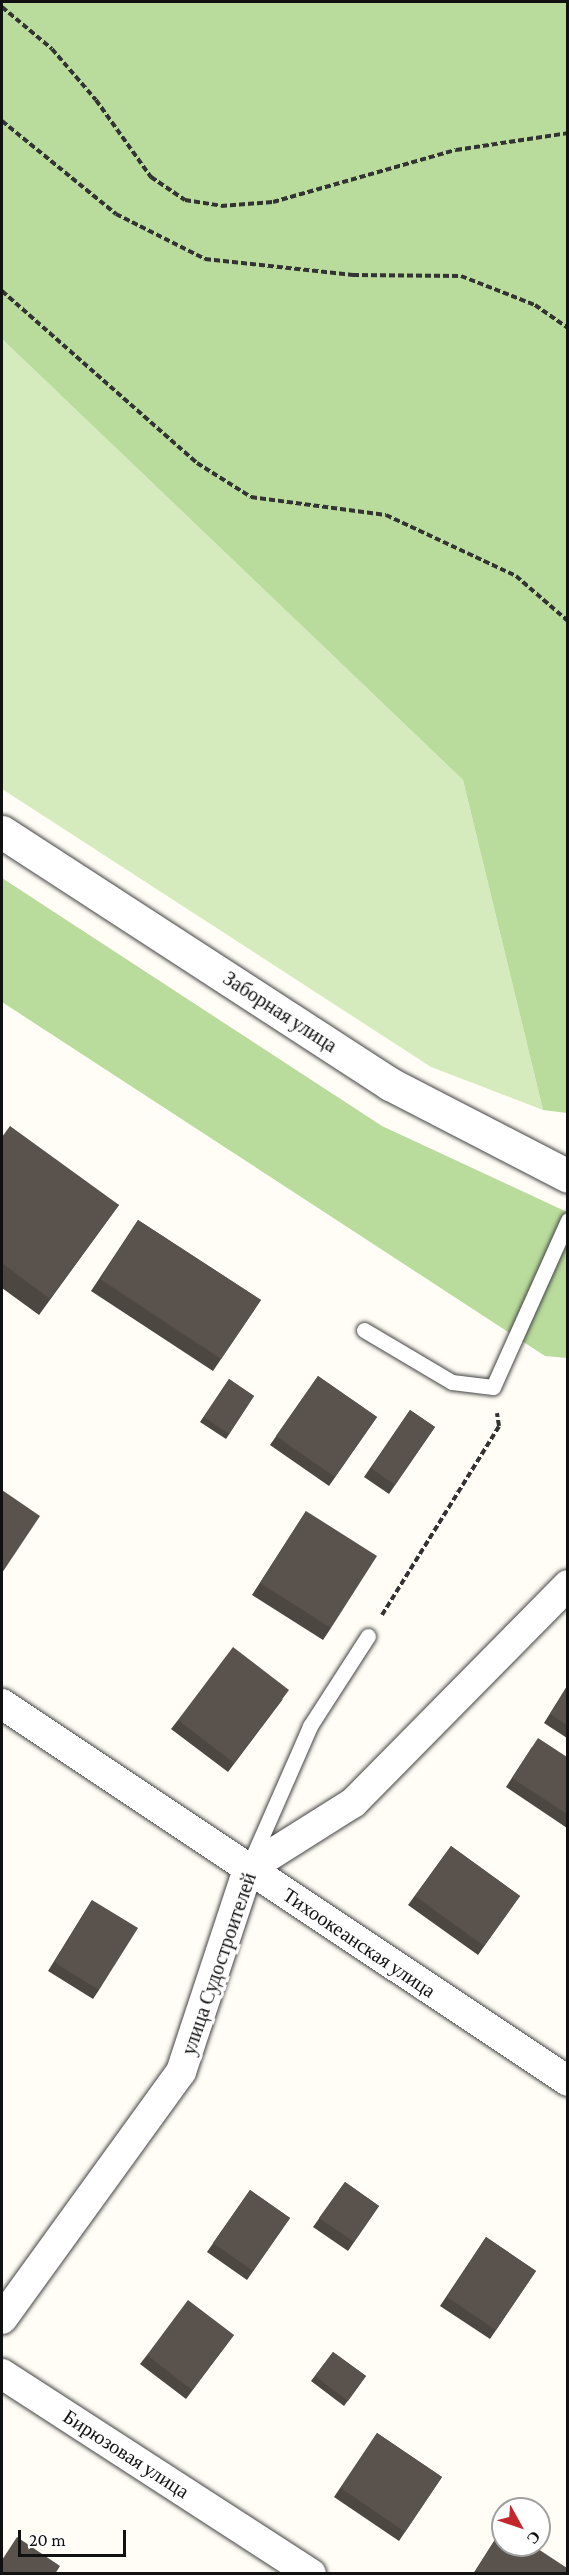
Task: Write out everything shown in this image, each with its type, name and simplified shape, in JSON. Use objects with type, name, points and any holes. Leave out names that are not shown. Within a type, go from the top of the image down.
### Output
[{"type":"street","name":"Заборная улица","points":[[2,832],[390,1084],[567,1176]]},
{"type":"street","name":"улица Судостроителей","points":[[2,2319],[181,2072],[248,1869],[353,1803],[567,1585]]},
{"type":"street","name":"Тихоокеанская улица","points":[[2,1704],[567,2081]]},
{"type":"street","name":"Бирюзовая улица","points":[[2,2374],[311,2574]]},
{"type":"lane","points":[[364,1330],[452,1382],[493,1387],[567,1220]]},
{"type":"lane","points":[[248,1869],[310,1726],[369,1636]]},
{"type":"path","points":[[2,7],[52,49],[96,100],[152,177],[185,200],[221,206],[273,202],[456,150],[567,133]]},
{"type":"path","points":[[2,121],[116,214],[204,259],[353,275],[461,276],[535,305],[567,328]]},
{"type":"path","points":[[2,291],[197,463],[251,497],[386,515],[516,576],[567,621]]},
{"type":"path","points":[[369,1636],[499,1426],[493,1387]]},
{"type":"green space","points":[[2,2],[567,2],[567,1113],[543,1110],[463,780],[2,339]]},
{"type":"green space","points":[[2,339],[463,780],[543,1110],[431,1067],[2,789]]},
{"type":"green space","points":[[2,878],[382,1126],[567,1212],[567,1358],[545,1356],[2,1002]]},
{"type":"building","points":[[10,1126],[119,1205],[50,1299],[2,1263],[2,1137]]},
{"type":"building","points":[[138,1220],[261,1300],[221,1359],[100,1279]]},
{"type":"building","points":[[318,1376],[377,1417],[335,1477],[276,1436]]},
{"type":"building","points":[[229,1379],[254,1396],[229,1434],[204,1417]]},
{"type":"building","points":[[410,1410],[435,1427],[395,1485],[371,1468]]},
{"type":"building","points":[[2,1490],[40,1516],[2,1573]]},
{"type":"building","points":[[306,1511],[377,1556],[331,1628],[260,1583]]},
{"type":"building","points":[[233,1647],[289,1690],[234,1763],[178,1720]]},
{"type":"building","points":[[567,1687],[567,1725],[550,1714]]},
{"type":"building","points":[[538,1738],[567,1757],[567,1814],[512,1778]]},
{"type":"building","points":[[451,1846],[520,1896],[484,1946],[415,1896]]},
{"type":"building","points":[[92,1900],[138,1928],[99,1990],[54,1962]]},
{"type":"building","points":[[345,2182],[379,2206],[354,2242],[319,2218]]},
{"type":"building","points":[[250,2190],[290,2218],[253,2271],[213,2243]]},
{"type":"building","points":[[486,2237],[536,2271],[496,2330],[447,2297]]},
{"type":"building","points":[[188,2300],[234,2335],[192,2390],[147,2355]]},
{"type":"building","points":[[333,2352],[366,2376],[348,2401],[315,2376]]},
{"type":"building","points":[[377,2433],[442,2477],[405,2532],[341,2488]]},
{"type":"building","points":[[17,2537],[60,2566],[55,2574],[2,2574],[2,2560]]},
{"type":"building","points":[[491,2546],[491,2557],[550,2557],[567,2568],[567,2574],[482,2574],[476,2570]]}]
